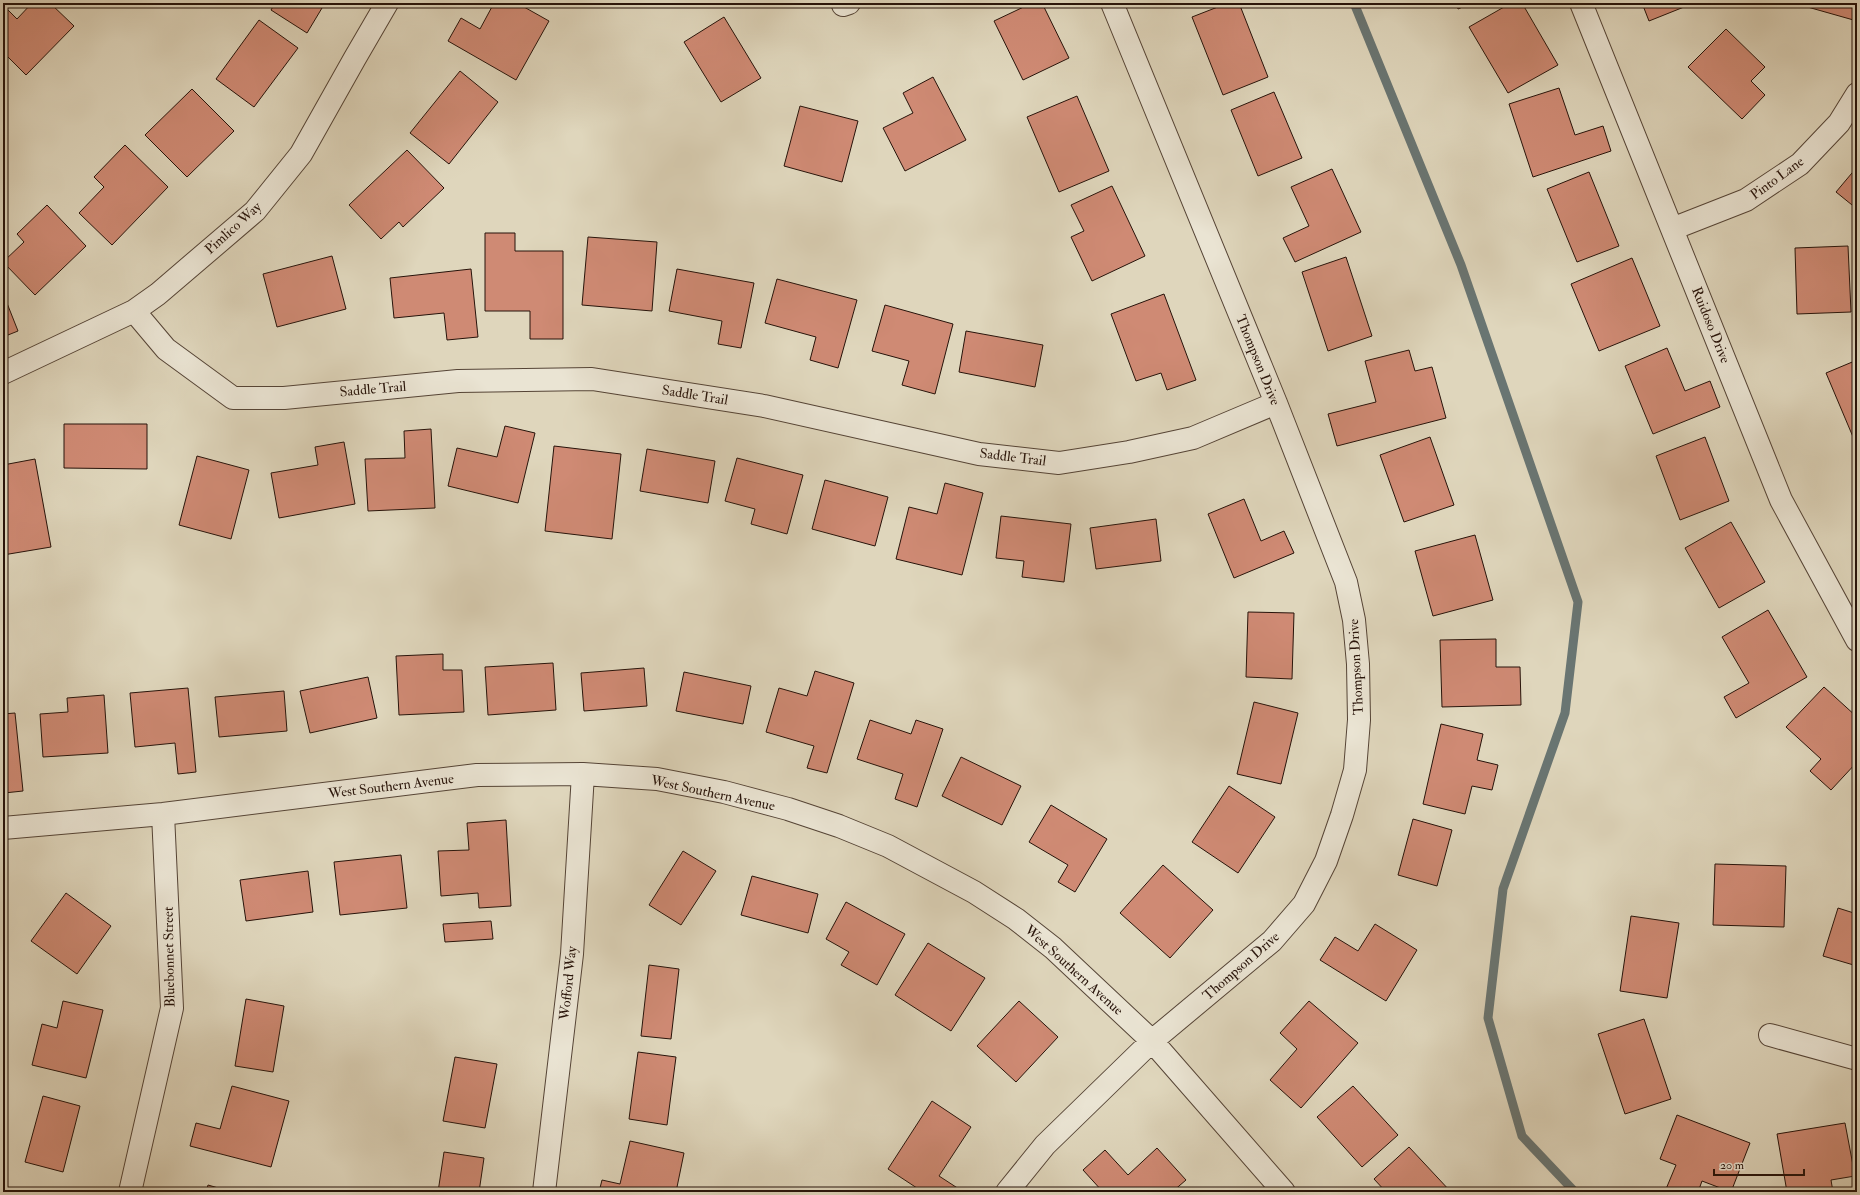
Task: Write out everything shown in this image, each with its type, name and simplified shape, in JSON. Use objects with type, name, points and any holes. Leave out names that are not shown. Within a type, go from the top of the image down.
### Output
[{"type":"street","name":"Pimlico Way","points":[[3,373],[134,311],[158,294],[255,211],[301,154],[354,58],[388,3]]},
{"type":"street","name":"Thompson Drive","points":[[1007,1192],[1045,1144],[1152,1041],[1272,941],[1304,904],[1326,861],[1342,815],[1355,770],[1359,720],[1358,664],[1354,620],[1346,582],[1276,403],[1112,3]]},
{"type":"street","name":"Ruidoso Drive","points":[[1581,3],[1781,500],[1857,640]]},
{"type":"street","name":"Pinto Lane","points":[[1672,229],[1746,200],[1800,164],[1839,123],[1857,94]]},
{"type":"street","name":"Saddle Trail","points":[[134,311],[166,348],[233,398],[284,398],[458,381],[592,379],[764,406],[979,454],[1059,462],[1129,452],[1193,438],[1276,403]]},
{"type":"street","name":"West Southern Avenue","points":[[3,828],[163,814],[477,775],[583,774],[658,779],[724,792],[788,809],[839,826],[888,846],[974,892],[1016,919],[1053,948],[1152,1041],[1284,1192]]},
{"type":"street","name":"Wofford Way","points":[[544,1192],[572,954],[583,774]]},
{"type":"street","name":"Bluebonnet Street","points":[[130,1192],[172,1008],[163,814]]},
{"type":"street","points":[[1770,1035],[1857,1059]]},
{"type":"building","points":[[32,3],[50,3],[74,26],[26,75],[3,52],[3,5],[17,19]]},
{"type":"building","points":[[275,3],[325,3],[307,33],[271,10]]},
{"type":"building","points":[[494,3],[517,3],[549,21],[516,80],[448,41],[461,18],[480,29]]},
{"type":"building","points":[[1032,3],[1042,3],[1069,58],[1023,80],[994,21]]},
{"type":"building","points":[[1228,3],[1239,3],[1268,77],[1223,95],[1192,17]]},
{"type":"building","points":[[1456,3],[1472,3],[1458,9]]},
{"type":"building","points":[[1511,3],[1522,3],[1558,65],[1508,93],[1469,27]]},
{"type":"building","points":[[1642,3],[1694,3],[1649,21]]},
{"type":"building","points":[[1857,3],[1857,21],[1797,4]]},
{"type":"building","points":[[724,17],[761,78],[721,102],[684,42]]},
{"type":"building","points":[[259,20],[298,48],[254,107],[216,79]]},
{"type":"building","points":[[1726,29],[1765,67],[1751,81],[1765,95],[1742,119],[1688,67]]},
{"type":"building","points":[[460,71],[498,102],[449,164],[410,133]]},
{"type":"building","points":[[933,77],[966,140],[905,171],[883,128],[913,113],[903,93]]},
{"type":"building","points":[[1559,88],[1575,135],[1603,126],[1611,151],[1533,177],[1509,104]]},
{"type":"building","points":[[192,89],[234,131],[187,177],[145,135]]},
{"type":"building","points":[[1274,92],[1302,158],[1258,176],[1231,110]]},
{"type":"building","points":[[1077,96],[1109,171],[1059,192],[1027,117]]},
{"type":"building","points":[[800,106],[858,121],[842,182],[784,166]]},
{"type":"building","points":[[125,145],[168,187],[112,245],[79,213],[104,187],[94,177]]},
{"type":"building","points":[[407,150],[444,188],[403,227],[399,222],[381,239],[349,205]]},
{"type":"building","points":[[1857,167],[1857,209],[1836,192]]},
{"type":"building","points":[[1332,169],[1361,232],[1295,262],[1283,238],[1309,226],[1291,187]]},
{"type":"building","points":[[1589,172],[1619,246],[1577,262],[1547,189]]},
{"type":"building","points":[[1112,186],[1145,256],[1092,281],[1071,237],[1084,231],[1071,205]]},
{"type":"building","points":[[47,205],[86,246],[35,295],[3,262],[24,242],[17,234]]},
{"type":"building","points":[[485,233],[515,233],[515,251],[563,251],[563,339],[530,339],[530,311],[485,311]]},
{"type":"building","points":[[588,237],[657,242],[652,311],[582,305]]},
{"type":"building","points":[[1848,246],[1851,312],[1797,314],[1795,248]]},
{"type":"building","points":[[332,256],[346,309],[277,327],[263,274]]},
{"type":"building","points":[[1346,257],[1372,336],[1328,351],[1302,272]]},
{"type":"building","points":[[1632,258],[1660,326],[1599,351],[1571,284]]},
{"type":"building","points":[[471,269],[478,337],[447,340],[444,313],[394,318],[390,278]]},
{"type":"building","points":[[677,269],[754,283],[741,348],[718,344],[722,321],[669,311]]},
{"type":"building","points":[[777,279],[857,300],[838,368],[810,360],[816,337],[765,323]]},
{"type":"building","points":[[3,293],[18,331],[3,337]]},
{"type":"building","points":[[1164,294],[1196,380],[1167,390],[1161,373],[1136,381],[1111,314]]},
{"type":"building","points":[[885,305],[953,324],[935,394],[902,385],[909,361],[872,351]]},
{"type":"building","points":[[966,331],[1043,345],[1035,387],[959,372]]},
{"type":"building","points":[[1667,348],[1685,391],[1710,381],[1720,407],[1653,434],[1625,366]]},
{"type":"building","points":[[1409,350],[1415,371],[1432,367],[1446,418],[1337,446],[1328,414],[1376,402],[1365,361]]},
{"type":"building","points":[[1857,360],[1857,444],[1856,444],[1826,373]]},
{"type":"building","points":[[64,424],[147,424],[147,469],[64,468]]},
{"type":"building","points":[[505,426],[535,433],[518,503],[448,486],[457,448],[497,457]]},
{"type":"building","points":[[431,429],[435,508],[368,511],[365,459],[405,458],[404,431]]},
{"type":"building","points":[[1430,437],[1454,505],[1404,522],[1380,455]]},
{"type":"building","points":[[1705,437],[1729,501],[1680,520],[1656,456]]},
{"type":"building","points":[[344,442],[355,504],[279,518],[271,473],[318,465],[315,447]]},
{"type":"building","points":[[554,446],[621,454],[612,539],[545,531]]},
{"type":"building","points":[[647,449],[715,461],[708,503],[640,491]]},
{"type":"building","points":[[197,456],[249,470],[231,539],[179,525]]},
{"type":"building","points":[[737,458],[803,475],[787,534],[751,524],[755,509],[725,501]]},
{"type":"building","points":[[35,459],[51,547],[3,555],[3,465]]},
{"type":"building","points":[[825,480],[888,497],[875,546],[812,529]]},
{"type":"building","points":[[945,483],[983,493],[962,575],[896,559],[909,507],[937,514]]},
{"type":"building","points":[[1244,499],[1261,541],[1284,531],[1294,553],[1234,578],[1208,514]]},
{"type":"building","points":[[1001,516],[1071,524],[1064,582],[1022,577],[1024,561],[996,558]]},
{"type":"building","points":[[1156,519],[1161,561],[1096,569],[1090,528]]},
{"type":"building","points":[[1731,522],[1765,582],[1719,608],[1685,548]]},
{"type":"building","points":[[1475,535],[1493,600],[1433,616],[1415,551]]},
{"type":"building","points":[[1768,610],[1807,677],[1736,718],[1724,697],[1749,683],[1722,637]]},
{"type":"building","points":[[1248,612],[1294,613],[1292,679],[1246,677]]},
{"type":"building","points":[[1496,639],[1496,667],[1520,667],[1521,705],[1442,707],[1440,640]]},
{"type":"building","points":[[443,654],[443,670],[462,670],[464,712],[399,715],[396,656]]},
{"type":"building","points":[[553,663],[556,710],[488,715],[485,667]]},
{"type":"building","points":[[644,668],[647,706],[584,711],[581,673]]},
{"type":"building","points":[[815,671],[854,683],[827,773],[807,768],[814,746],[766,732],[779,688],[807,696]]},
{"type":"building","points":[[684,672],[751,686],[743,724],[676,711]]},
{"type":"building","points":[[368,677],[377,718],[310,733],[300,691]]},
{"type":"building","points":[[1824,687],[1857,717],[1857,762],[1831,790],[1810,771],[1821,759],[1786,727]]},
{"type":"building","points":[[188,688],[196,772],[178,774],[175,743],[135,747],[130,693]]},
{"type":"building","points":[[284,691],[287,731],[219,737],[215,697]]},
{"type":"building","points":[[104,695],[108,753],[43,757],[40,714],[68,712],[67,698]]},
{"type":"building","points":[[1254,702],[1298,713],[1281,784],[1237,774]]},
{"type":"building","points":[[15,713],[23,791],[4,793],[3,714]]},
{"type":"building","points":[[870,720],[911,734],[916,720],[943,729],[917,807],[895,799],[903,774],[857,759]]},
{"type":"building","points":[[1441,724],[1483,734],[1477,760],[1498,765],[1492,790],[1472,786],[1465,814],[1423,804]]},
{"type":"building","points":[[961,757],[1021,786],[1002,825],[942,796]]},
{"type":"building","points":[[1229,786],[1275,817],[1238,873],[1192,842]]},
{"type":"building","points":[[1051,805],[1107,839],[1075,892],[1058,882],[1068,865],[1029,842]]},
{"type":"building","points":[[1413,819],[1452,830],[1437,886],[1398,875]]},
{"type":"building","points":[[506,820],[511,906],[479,908],[478,893],[441,896],[438,851],[469,850],[467,823]]},
{"type":"building","points":[[683,851],[716,871],[681,925],[649,905]]},
{"type":"building","points":[[401,855],[407,908],[340,915],[334,862]]},
{"type":"building","points":[[1715,864],[1786,866],[1784,927],[1713,925]]},
{"type":"building","points":[[1163,865],[1213,910],[1170,958],[1120,913]]},
{"type":"building","points":[[308,871],[313,912],[246,921],[240,880]]},
{"type":"building","points":[[752,876],[818,894],[808,933],[741,915]]},
{"type":"building","points":[[66,893],[111,926],[77,974],[31,941]]},
{"type":"building","points":[[846,902],[905,934],[877,985],[841,965],[849,952],[826,939]]},
{"type":"building","points":[[1838,908],[1857,914],[1857,966],[1823,956]]},
{"type":"building","points":[[1631,916],[1679,923],[1667,998],[1620,991]]},
{"type":"building","points":[[491,921],[493,939],[445,942],[443,924]]},
{"type":"building","points":[[1375,924],[1417,950],[1386,1001],[1320,960],[1335,937],[1358,951]]},
{"type":"building","points":[[928,943],[985,978],[951,1031],[895,995]]},
{"type":"building","points":[[649,965],[679,969],[671,1039],[641,1036]]},
{"type":"building","points":[[246,999],[284,1006],[273,1072],[235,1066]]},
{"type":"building","points":[[63,1001],[103,1010],[86,1078],[32,1065],[42,1024],[57,1028]]},
{"type":"building","points":[[1019,1001],[1058,1037],[1016,1082],[977,1046]]},
{"type":"building","points":[[1309,1001],[1358,1043],[1301,1108],[1270,1080],[1297,1049],[1280,1033]]},
{"type":"building","points":[[1644,1019],[1671,1099],[1625,1114],[1598,1034]]},
{"type":"building","points":[[638,1052],[676,1057],[667,1125],[629,1119]]},
{"type":"building","points":[[455,1057],[497,1064],[485,1128],[443,1121]]},
{"type":"building","points":[[232,1086],[289,1101],[271,1167],[190,1146],[196,1123],[220,1129]]},
{"type":"building","points":[[1353,1086],[1398,1135],[1362,1167],[1317,1117]]},
{"type":"building","points":[[43,1096],[80,1106],[63,1172],[25,1162]]},
{"type":"building","points":[[932,1101],[971,1127],[939,1176],[959,1189],[957,1192],[923,1192],[888,1169]]},
{"type":"building","points":[[1677,1115],[1750,1143],[1731,1192],[1702,1181],[1698,1192],[1674,1192],[1666,1189],[1676,1165],[1660,1159]]},
{"type":"building","points":[[1845,1123],[1855,1176],[1831,1180],[1833,1192],[1787,1192],[1777,1134]]},
{"type":"building","points":[[630,1141],[684,1153],[676,1192],[599,1192],[602,1180],[620,1184]]},
{"type":"building","points":[[1409,1147],[1451,1192],[1386,1192],[1374,1179]]},
{"type":"building","points":[[1157,1148],[1186,1180],[1172,1192],[1103,1192],[1083,1170],[1105,1150],[1128,1175]]},
{"type":"building","points":[[444,1152],[484,1158],[479,1192],[438,1192]]},
{"type":"building","points":[[208,1185],[232,1192],[206,1192]]},
{"type":"waterway","points":[[1354,3],[1461,265],[1578,602],[1565,713],[1503,889],[1488,1018],[1522,1136],[1575,1192]]}]
